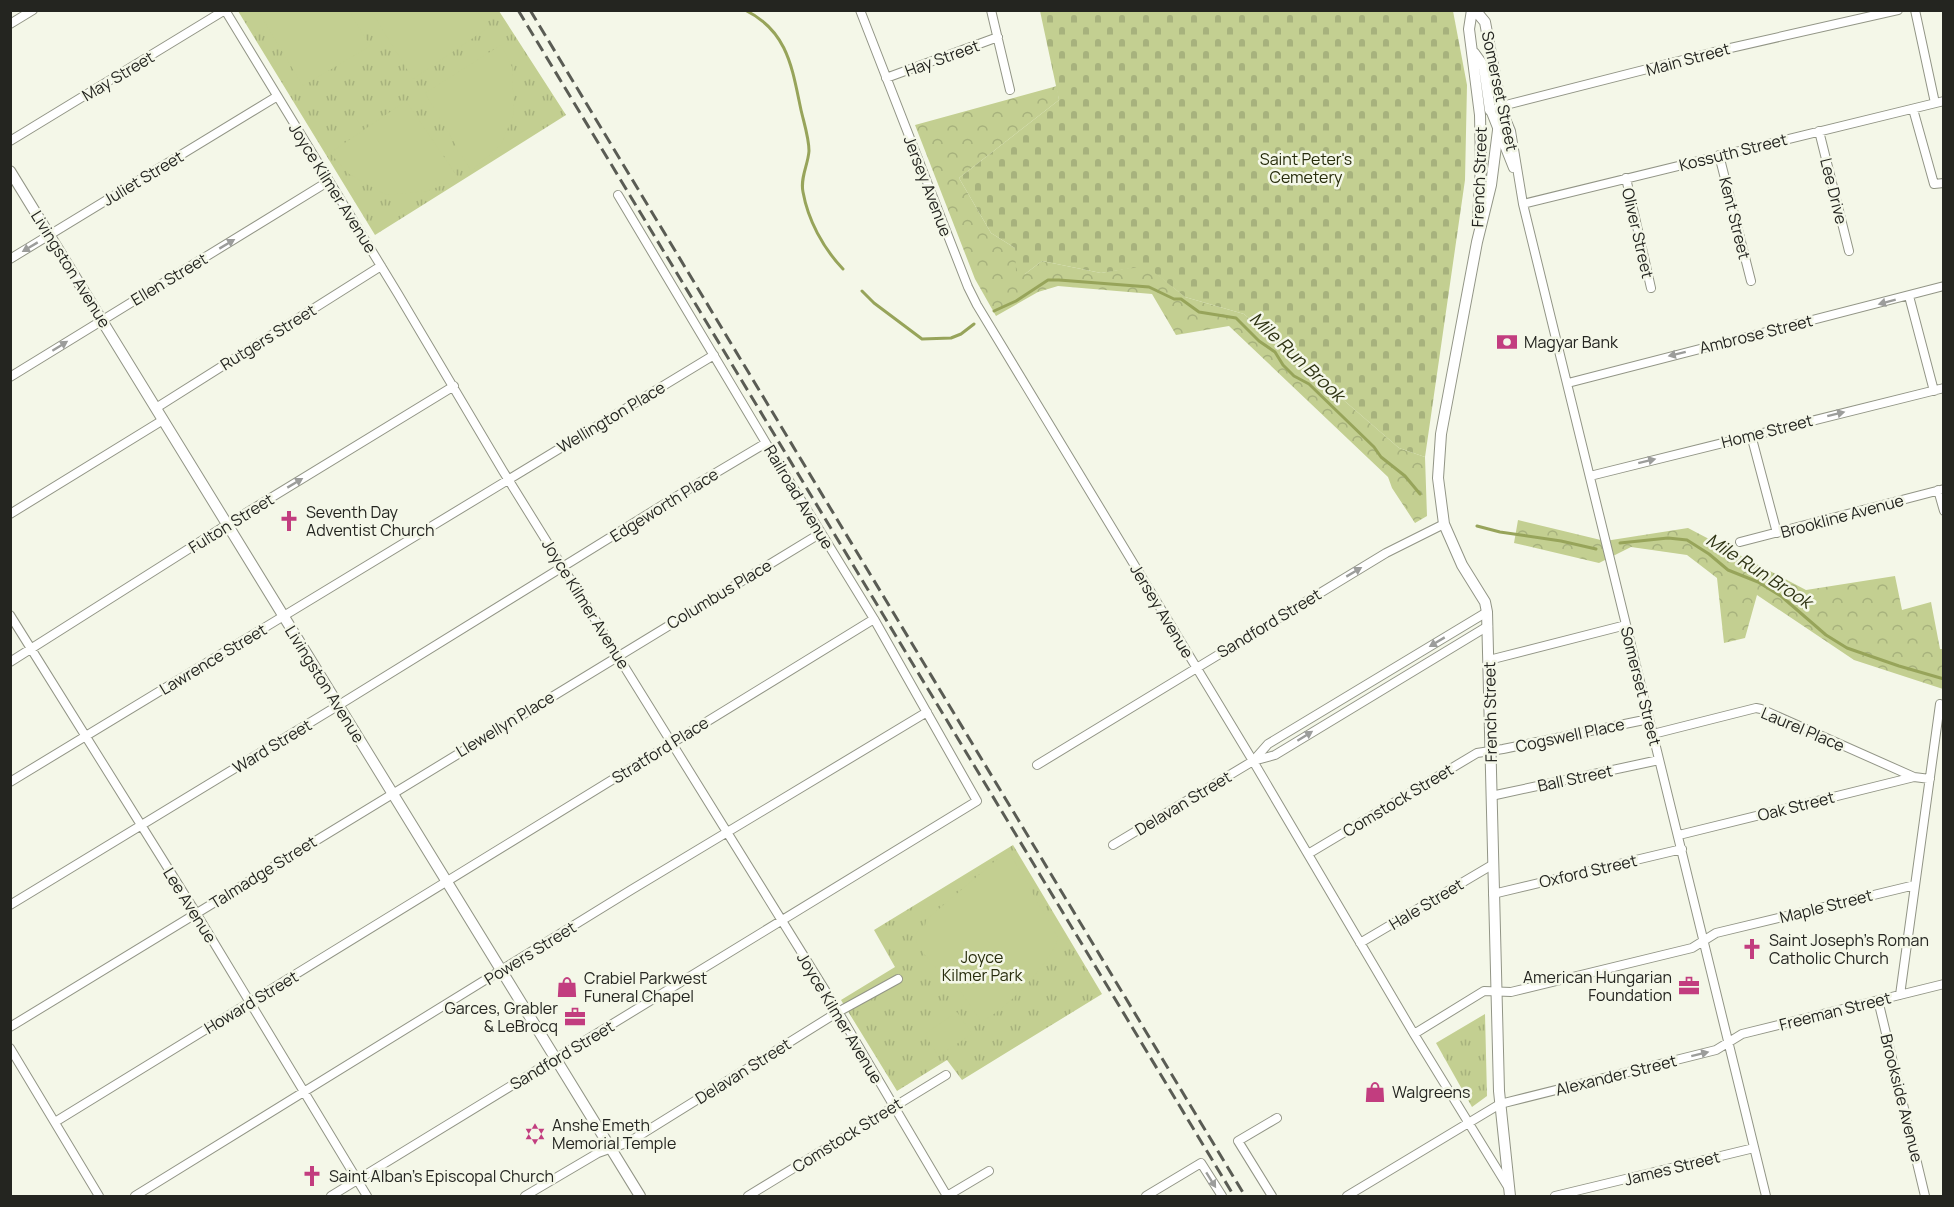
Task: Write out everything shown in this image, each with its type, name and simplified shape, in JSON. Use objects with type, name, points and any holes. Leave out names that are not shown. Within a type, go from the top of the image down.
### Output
[{"type":"main road","name":"Somerset Street","points":[[1474,10],[1469,29],[1490,110]]},
{"type":"main road","name":"Somerset Street","points":[[1474,10],[1485,22],[1490,110]]},
{"type":"main road","name":"French Street","points":[[1490,110],[1498,132],[1491,185],[1477,242],[1440,440],[1438,478],[1444,524],[1462,564],[1485,602],[1487,612],[1500,1104],[1510,1193]]},
{"type":"main road","name":"French Street","points":[[1477,242],[1481,166],[1490,110]]},
{"type":"main road","name":"Livingston Avenue","points":[[10,171],[640,1197]]},
{"type":"street","points":[[10,24],[33,10]]},
{"type":"street","name":"Joyce Kilmer Avenue","points":[[225,10],[509,479],[838,1012],[892,1107],[947,1196]]},
{"type":"street","name":"May Street","points":[[10,141],[225,10]]},
{"type":"street","name":"Jersey Avenue","points":[[860,10],[968,287],[1510,1193]]},
{"type":"street","points":[[991,10],[1010,90]]},
{"type":"street","name":"Main Street","points":[[1490,110],[1726,49],[1898,10]]},
{"type":"street","points":[[1915,10],[1939,102]]},
{"type":"street","name":"Hay Street","points":[[886,78],[998,37]]},
{"type":"street","name":"Juliet Street","points":[[10,259],[276,97]]},
{"type":"street","name":"Kossuth Street","points":[[1523,204],[1939,102]]},
{"type":"street","points":[[1913,109],[1934,184],[1944,183]]},
{"type":"street","name":"Somerset Street","points":[[1490,110],[1510,131],[1516,176],[1766,1197]]},
{"type":"street","name":"Lee Drive","points":[[1819,131],[1849,250]]},
{"type":"street","name":"Somerset Street","points":[[1498,132],[1516,176]]},
{"type":"street","name":"Kent Street","points":[[1719,155],[1751,281]]},
{"type":"street","name":"Oliver Street","points":[[1626,178],[1651,288]]},
{"type":"street","name":"Ellen Street","points":[[10,376],[329,181]]},
{"type":"street","name":"Railroad Avenue","points":[[618,195],[874,619],[976,801]]},
{"type":"street","name":"Rutgers Street","points":[[156,408],[381,267]]},
{"type":"street","name":"Ambrose Street","points":[[1568,383],[1944,286]]},
{"type":"street","points":[[1909,296],[1934,391]]},
{"type":"street","name":"Wellington Place","points":[[509,479],[714,355]]},
{"type":"street","name":"Fulton Street","points":[[10,662],[228,524],[454,387]]},
{"type":"street","name":"Home Street","points":[[1590,476],[1944,388]]},
{"type":"street","points":[[10,514],[163,420]]},
{"type":"street","points":[[1751,435],[1777,533]]},
{"type":"street","name":"Edgeworth Place","points":[[563,567],[687,489],[766,443]]},
{"type":"street","name":"Lawrence Street","points":[[10,782],[509,479]]},
{"type":"street","points":[[1941,490],[1944,511]]},
{"type":"street","name":"Brookline Avenue","points":[[1740,542],[1941,490]]},
{"type":"street","name":"Sandford Street","points":[[1036,765],[1386,553],[1444,524]]},
{"type":"street","name":"Columbus Place","points":[[618,656],[821,533]]},
{"type":"street","name":"Ward Street","points":[[10,905],[563,567]]},
{"type":"street","name":"Delavan Street","points":[[1253,761],[1268,744],[1487,612]]},
{"type":"street","name":"Lee Avenue","points":[[10,615],[196,914],[367,1197]]},
{"type":"street","name":"Stratford Place","points":[[448,882],[874,619]]},
{"type":"street","points":[[1489,660],[1626,625]]},
{"type":"street","name":"Delavan Street","points":[[1113,845],[1253,761],[1275,755],[1488,626]]},
{"type":"street","name":"Llewellyn Place","points":[[392,792],[618,656]]},
{"type":"street","points":[[1356,691],[1363,701]]},
{"type":"street","points":[[1900,995],[1940,704]]},
{"type":"street","name":"Laurel Place","points":[[1653,734],[1756,708],[1914,777]]},
{"type":"street","name":"Powers Street","points":[[135,1197],[502,970],[927,712]]},
{"type":"street","name":"Cogswell Place","points":[[1490,751],[1649,719]]},
{"type":"street","name":"Comstock Street","points":[[1308,854],[1477,753],[1490,751]]},
{"type":"street","points":[[1934,757],[1944,758]]},
{"type":"street","name":"Ball Street","points":[[1491,796],[1659,760]]},
{"type":"street","points":[[1914,777],[1930,779]]},
{"type":"street","name":"Oak Street","points":[[1679,835],[1914,777]]},
{"type":"street","name":"Talmadge Street","points":[[10,1027],[392,792]]},
{"type":"street","name":"Sandford Street","points":[[331,1197],[976,801]]},
{"type":"street","name":"Oxford Street","points":[[1493,894],[1682,849]]},
{"type":"street","name":"Hale Street","points":[[1360,944],[1492,865]]},
{"type":"street","name":"Howard Street","points":[[55,1122],[448,882]]},
{"type":"street","name":"Maple Street","points":[[1414,1034],[1484,991],[1511,992],[1692,948],[1716,933],[1915,885]]},
{"type":"street","name":"Delavan Street","points":[[525,1197],[598,1153],[629,1142],[838,1012],[898,980]]},
{"type":"street","name":"Freeman Street","points":[[1729,1042],[1742,1034],[1944,984]]},
{"type":"street","name":"Brookside Avenue","points":[[1878,1000],[1925,1197]]},
{"type":"street","name":"Alexander Street","points":[[1347,1197],[1500,1104],[1716,1050],[1729,1042]]},
{"type":"street","points":[[10,1048],[99,1197]]},
{"type":"street","name":"Comstock Street","points":[[748,1197],[946,1075]]},
{"type":"street","points":[[1272,1197],[1238,1142],[1278,1118]]},
{"type":"street","name":"James Street","points":[[1555,1197],[1754,1148]]},
{"type":"street","points":[[1146,1197],[1201,1163],[1222,1197]]},
{"type":"street","points":[[947,1196],[989,1171]]},
{"type":"green space","points":[[238,11],[499,11],[566,115],[375,235]]},
{"type":"green space","points":[[258,11],[349,11],[370,46],[303,86]]},
{"type":"green space","points":[[371,11],[476,11],[489,27],[413,79]]},
{"type":"green space","name":"Saint Peter's Cemetery","points":[[1040,11],[1453,11],[1467,85],[1465,180],[1425,457],[1399,448],[1244,314],[1185,297],[1146,266],[1101,273],[1042,261],[1025,274],[1016,271],[1015,248],[991,233],[959,178],[1059,100]]},
{"type":"green space","points":[[501,45],[512,67],[514,113],[501,145],[471,171],[425,93]]},
{"type":"green space","points":[[1057,86],[1059,100],[959,178],[991,233],[1015,248],[1025,274],[1042,261],[1101,273],[1146,265],[1185,297],[1244,314],[1399,448],[1425,457],[1427,516],[1415,523],[1392,488],[1388,477],[1229,326],[1176,335],[1152,294],[1058,286],[1038,292],[996,316],[975,279],[915,125]]},
{"type":"green space","points":[[406,101],[459,179],[427,191],[386,195],[349,174],[330,153]]},
{"type":"green space","points":[[1518,520],[1605,541],[1688,528],[1806,590],[1895,576],[1902,610],[1931,602],[1940,649],[1943,649],[1943,689],[1854,660],[1757,595],[1745,638],[1724,643],[1717,578],[1687,555],[1631,547],[1599,563],[1514,543]]},
{"type":"green space","name":"Joyce Kilmer Park","points":[[1013,845],[1102,994],[962,1080],[947,1060],[897,1091],[841,1000],[895,967],[874,930]]},
{"type":"green space","points":[[1008,850],[1058,938],[1047,960],[1026,985],[1002,1008],[981,1021],[950,976],[939,971],[924,954],[924,947],[918,945],[915,937],[919,928],[925,926],[926,920]]},
{"type":"green space","points":[[957,1012],[972,1034],[938,1056],[925,1034]]},
{"type":"green space","points":[[1485,1014],[1487,1096],[1472,1107],[1436,1043]]},
{"type":"waterway","name":"Mile Run Brook","points":[[745,10],[771,29],[786,52],[791,65],[808,141],[809,151],[803,182],[805,202],[817,233],[843,269]]},
{"type":"waterway","name":"Mile Run Brook","points":[[994,311],[1016,301],[1048,280],[1059,280],[1149,287],[1174,299],[1181,299],[1199,312],[1236,318],[1259,341],[1275,352],[1294,376],[1309,384],[1374,447],[1381,457],[1405,476],[1420,494]]},
{"type":"waterway","name":"Mile Run Brook","points":[[862,291],[874,303],[922,339],[951,338],[974,324]]},
{"type":"waterway","name":"Mile Run Brook","points":[[1477,526],[1596,549]]},
{"type":"waterway","name":"Mile Run Brook","points":[[1620,543],[1668,538],[1687,540],[1728,570],[1758,582],[1781,596],[1826,635],[1847,648],[1944,679]]},
{"type":"railway","points":[[518,10],[1234,1196]]},
{"type":"railway","points":[[530,10],[1245,1196]]},
{"type":"place","name":"Magyar Bank","points":[[1507,342]]},
{"type":"place","name":"Seventh Day Adventist Church","points":[[289,521]]},
{"type":"place","name":"Saint Joseph's Roman Catholic Church","points":[[1752,949]]},
{"type":"place","name":"American Hungarian Foundation","points":[[1689,986]]},
{"type":"place","name":"Crabiel Parkwest Funeral Chapel","points":[[567,987]]},
{"type":"place","name":"Garces, Grabler & LeBrocq","points":[[575,1017]]},
{"type":"place","name":"Walgreens","points":[[1375,1092]]},
{"type":"place","name":"Anshe Emeth Memorial Temple","points":[[535,1134]]},
{"type":"place","name":"Saint Alban's Episcopal Church","points":[[312,1176]]}]
